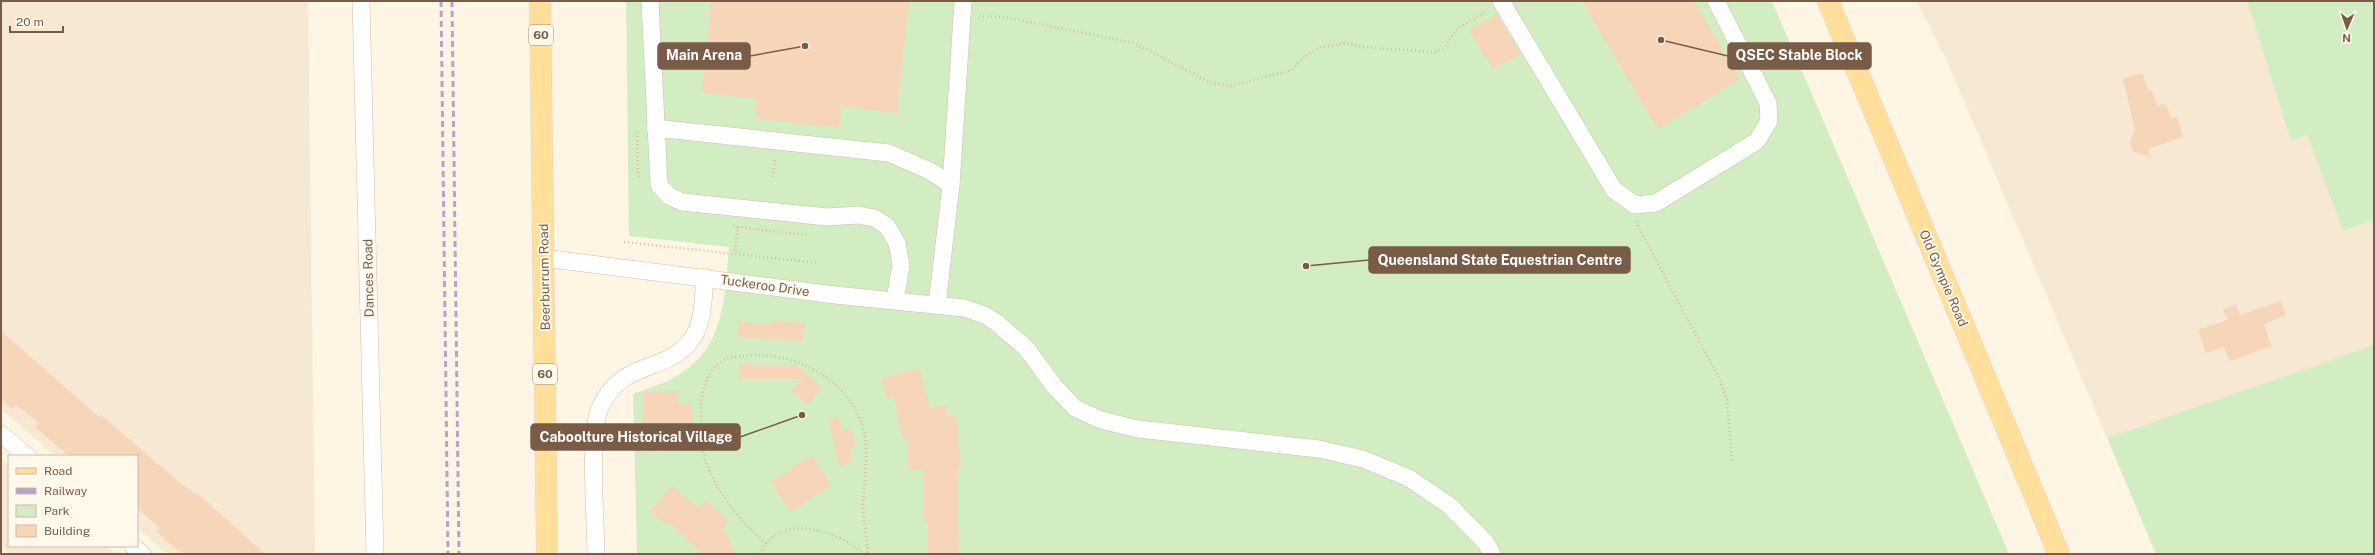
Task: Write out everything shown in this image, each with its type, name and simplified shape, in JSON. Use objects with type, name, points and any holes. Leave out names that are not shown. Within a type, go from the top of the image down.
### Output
[{"type":"main road","name":"Beerburrum Road","points":[[540,1],[548,554]]},
{"type":"main road","name":"Old Gympie Road","points":[[1828,1],[2059,554]]},
{"type":"street","name":"Dances Road","points":[[361,1],[375,554]]},
{"type":"street","points":[[650,1],[655,128],[659,185],[669,196],[682,202],[827,217],[858,215],[874,218],[887,226],[897,243],[900,265],[895,300]]},
{"type":"street","points":[[1495,5],[1614,190],[1635,205],[1656,203],[1757,141],[1769,122],[1768,103],[1716,1]]},
{"type":"street","points":[[937,305],[951,185],[962,8]]},
{"type":"street","points":[[655,128],[890,153],[932,172],[951,185]]},
{"type":"street","name":"Tuckeroo Drive","points":[[544,258],[964,308],[985,315],[1026,348],[1054,386],[1075,408],[1101,420],[1138,429],[1320,449],[1363,459],[1409,478],[1450,506],[1486,543],[1492,554]]},
{"type":"street","points":[[596,554],[594,442],[599,409],[608,393],[619,381],[641,368],[676,355],[692,339],[698,326],[702,309],[705,277]]},
{"type":"street","points":[[1,434],[26,455]]},
{"type":"street","points":[[134,547],[142,554]]},
{"type":"path","points":[[962,8],[1134,43],[1211,83],[1231,86],[1292,70],[1304,57],[1321,47],[1347,43],[1364,47],[1435,52],[1444,48],[1456,30],[1495,5]]},
{"type":"path","points":[[1635,205],[1638,226],[1719,378],[1727,400],[1732,461]]},
{"type":"path","points":[[738,227],[806,235]]},
{"type":"path","points":[[624,242],[819,263]]},
{"type":"path","points":[[766,543],[746,526],[734,509],[718,486],[702,452],[701,393],[710,374],[726,359],[756,354],[786,357],[813,368],[840,390],[858,413],[867,443],[863,508],[868,554]]},
{"type":"path","points":[[760,554],[766,543],[780,531],[802,528],[829,533],[854,544],[864,554]]},
{"type":"shaded area","points":[[1,1],[308,1],[315,554],[167,554],[138,529],[138,455],[54,455],[1,409]]},
{"type":"shaded area","points":[[1917,1],[2247,1],[2291,141],[2307,135],[2343,231],[2374,220],[2374,345],[2107,438],[1948,63]]},
{"type":"shaded area","points":[[1,459],[8,464],[8,547],[108,547],[117,554],[11,554],[1,546]]},
{"type":"green space","points":[[626,1],[1772,1],[2009,554],[637,554],[633,394],[673,378],[690,366],[703,353],[713,338],[719,322],[723,304],[729,247],[629,236]]},
{"type":"green space","points":[[2247,1],[2374,1],[2374,220],[2343,231],[2307,135],[2291,141]]},
{"type":"green space","points":[[2374,345],[2374,554],[2156,554],[2107,438]]},
{"type":"building","points":[[711,1],[909,1],[897,113],[842,106],[839,128],[755,118],[757,99],[702,92]]},
{"type":"building","points":[[1582,1],[1694,1],[1740,79],[1658,129]]},
{"type":"building","points":[[1497,14],[1521,54],[1493,69],[1469,30]]},
{"type":"building","points":[[2142,73],[2149,92],[2152,90],[2157,106],[2166,104],[2171,118],[2177,117],[2183,137],[2148,149],[2151,158],[2133,151],[2130,141],[2135,130],[2123,79]]},
{"type":"building","points":[[2281,301],[2286,315],[2264,324],[2271,346],[2230,361],[2224,347],[2206,353],[2198,330],[2228,320],[2223,309],[2236,305],[2240,315]]},
{"type":"building","points":[[773,320],[805,323],[802,341],[738,337],[739,322],[772,324]]},
{"type":"building","points":[[1,331],[99,417],[101,415],[178,481],[196,495],[197,493],[265,554],[184,554],[157,532],[160,528],[138,509],[138,455],[68,455],[35,427],[39,423],[16,405],[12,409],[1,399]]},
{"type":"building","points":[[739,364],[797,365],[822,388],[806,405],[791,391],[803,379],[739,379]]},
{"type":"building","points":[[919,368],[930,408],[946,405],[948,416],[956,415],[961,468],[957,468],[959,554],[928,554],[928,522],[924,522],[923,469],[908,470],[907,437],[902,438],[894,397],[887,399],[882,378]]},
{"type":"building","points":[[678,391],[678,403],[692,403],[693,448],[679,448],[679,451],[644,452],[643,392]]},
{"type":"building","points":[[838,417],[843,430],[851,428],[856,447],[849,449],[853,462],[840,466],[828,420]]},
{"type":"building","points":[[812,455],[831,485],[791,512],[771,482]]},
{"type":"building","points":[[672,486],[699,508],[707,500],[729,521],[723,528],[736,554],[702,554],[669,522],[667,525],[650,511]]},
{"type":"railway","points":[[441,1],[448,554]]},
{"type":"railway","points":[[452,1],[459,554]]},
{"type":"place","name":"QSEC Stable Block","points":[[1661,40]]},
{"type":"place","name":"Main Arena","points":[[805,46]]},
{"type":"place","name":"Queensland State Equestrian Centre","points":[[1306,266]]},
{"type":"place","name":"Caboolture Historical Village","points":[[802,415]]}]
